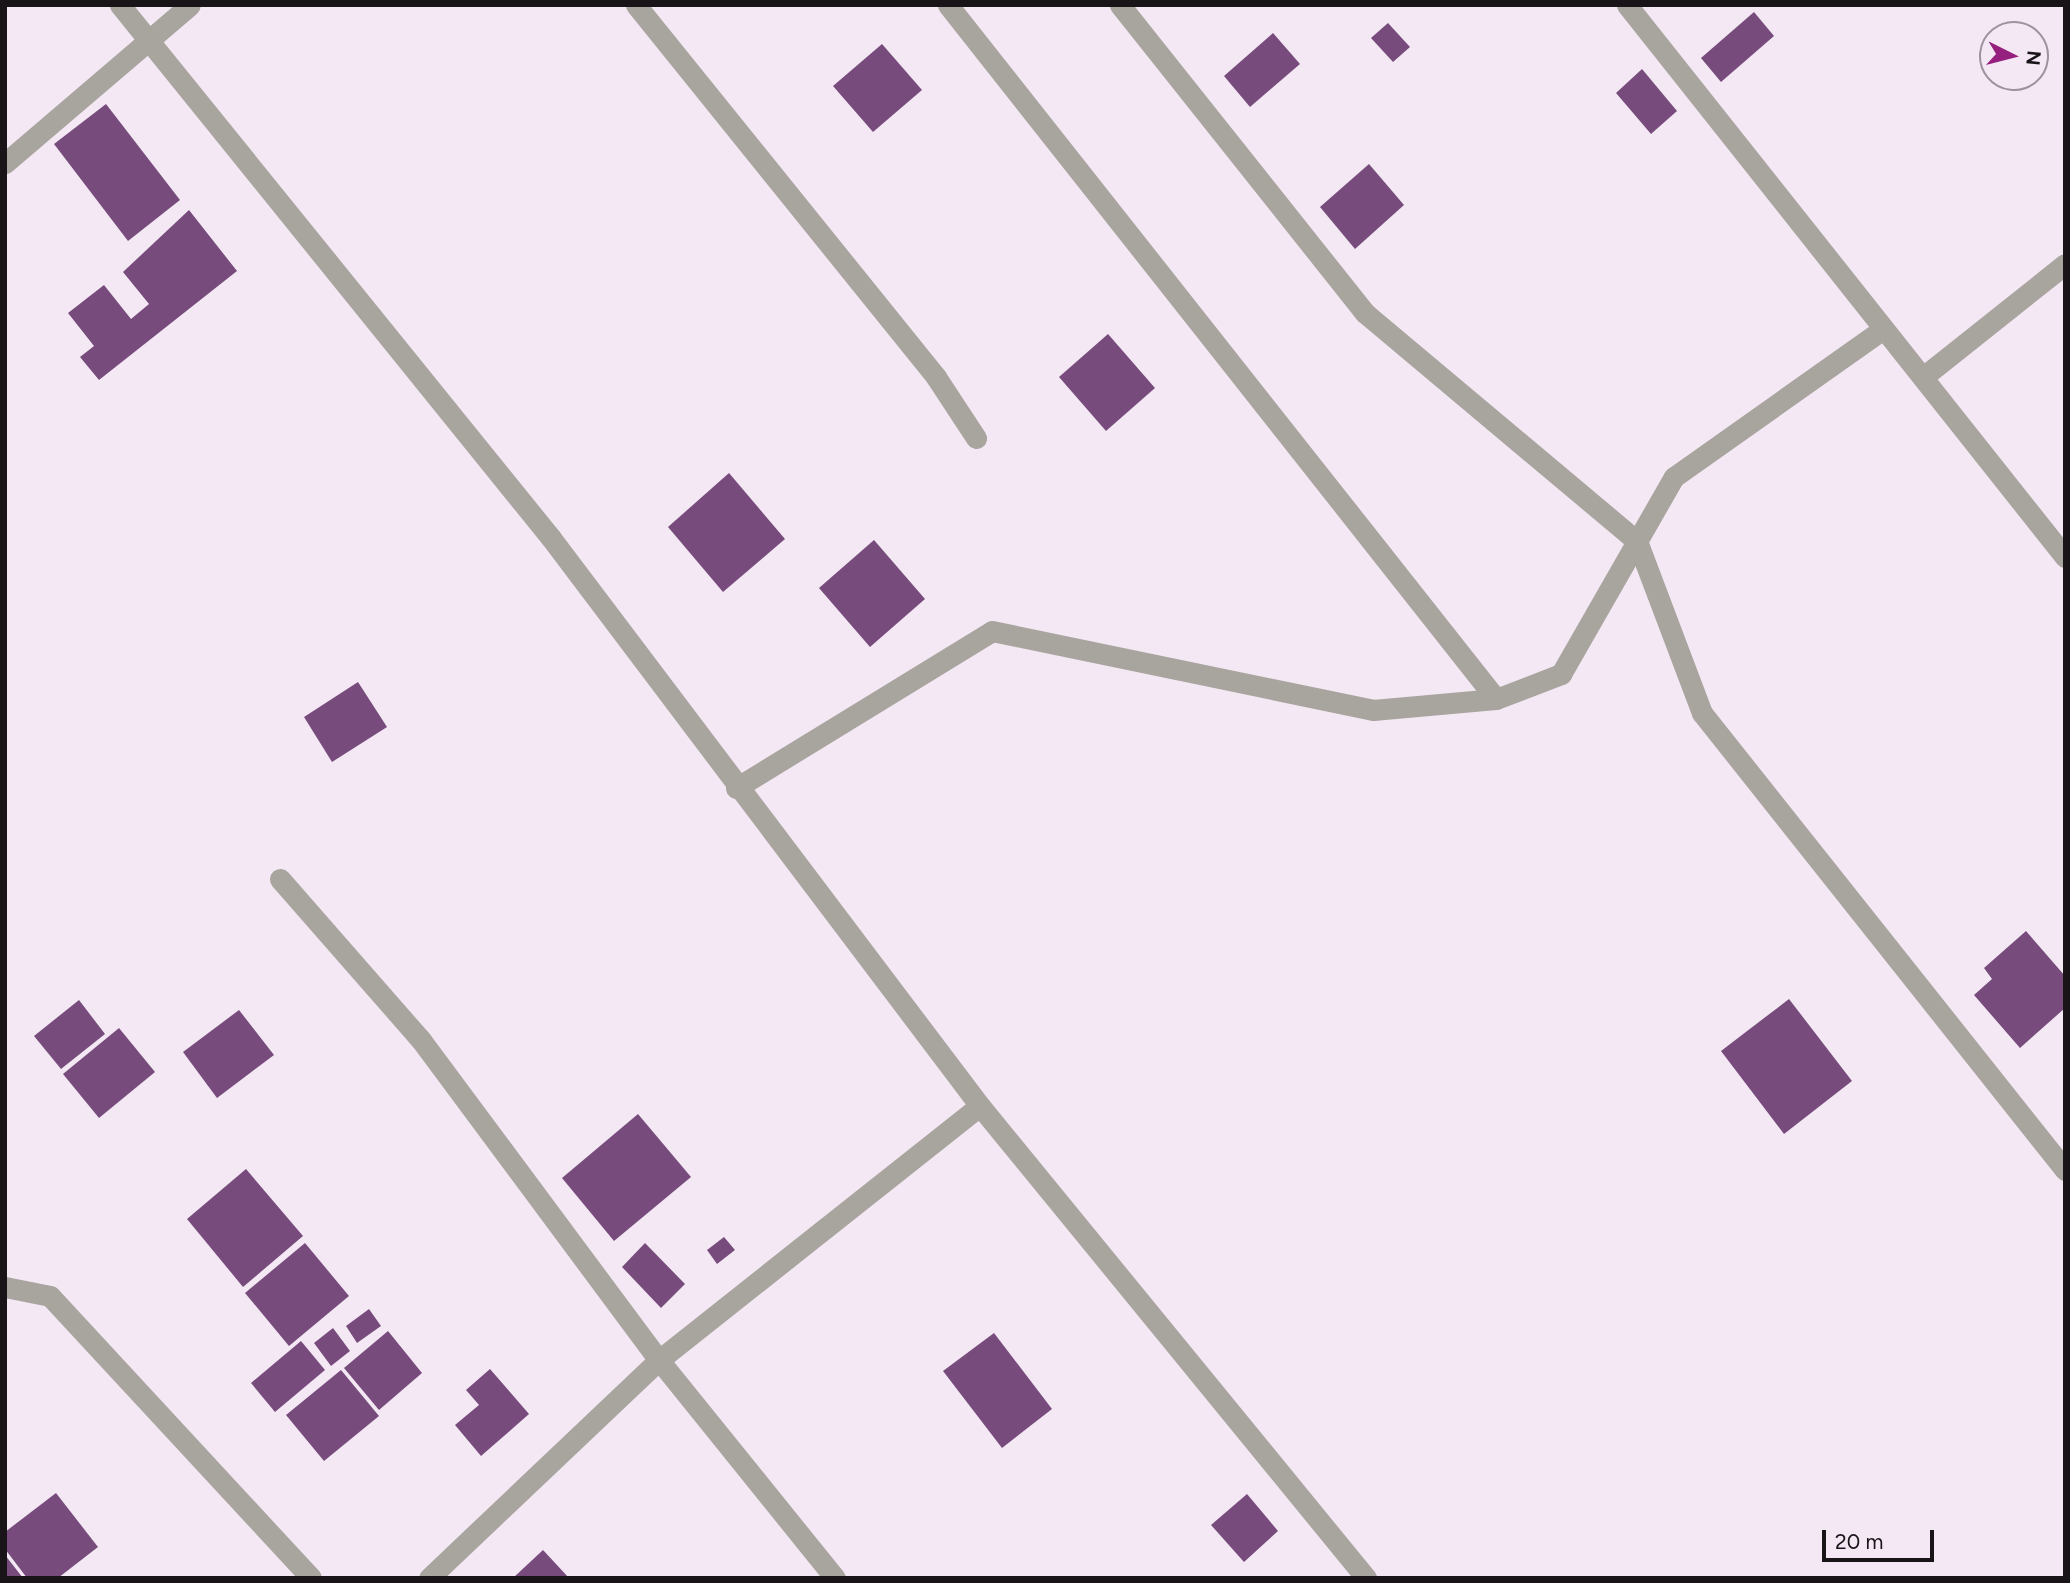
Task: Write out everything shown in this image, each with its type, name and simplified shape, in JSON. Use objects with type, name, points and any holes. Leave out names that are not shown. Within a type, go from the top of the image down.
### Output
[{"type":"street","points":[[120,5],[551,538],[736,788],[981,1106],[1366,1578]]},
{"type":"street","points":[[5,163],[190,5]]},
{"type":"street","points":[[636,5],[936,377],[976,438]]},
{"type":"street","points":[[948,5],[1496,699]]},
{"type":"street","points":[[1120,5],[1365,313],[1637,541],[1702,713],[2065,1170]]},
{"type":"street","points":[[1627,5],[2065,557]]},
{"type":"street","points":[[1923,377],[2065,264]]},
{"type":"street","points":[[736,788],[992,631],[1373,710],[1496,699],[1561,674],[1674,477],[1883,329]]},
{"type":"street","points":[[280,879],[421,1040],[659,1360],[835,1578]]},
{"type":"street","points":[[429,1578],[659,1360],[981,1106]]},
{"type":"street","points":[[5,1287],[50,1296],[312,1578]]},
{"type":"building","points":[[1754,12],[1774,36],[1721,82],[1701,58]]},
{"type":"building","points":[[1388,23],[1410,47],[1393,62],[1371,38]]},
{"type":"building","points":[[1273,33],[1300,64],[1250,107],[1224,76]]},
{"type":"building","points":[[882,44],[922,90],[873,132],[833,86]]},
{"type":"building","points":[[1642,69],[1677,111],[1651,134],[1616,93]]},
{"type":"building","points":[[106,104],[180,200],[128,241],[54,144]]},
{"type":"building","points":[[1369,164],[1404,205],[1355,249],[1320,207]]},
{"type":"building","points":[[189,210],[237,271],[99,380],[80,357],[94,346],[68,313],[104,285],[131,319],[149,304],[123,272]]},
{"type":"building","points":[[1108,334],[1155,388],[1106,431],[1059,377]]},
{"type":"building","points":[[729,473],[785,539],[723,592],[668,527]]},
{"type":"building","points":[[874,540],[925,599],[870,647],[819,588]]},
{"type":"building","points":[[358,682],[387,727],[332,762],[304,717]]},
{"type":"building","points":[[2026,931],[2065,976],[2065,1008],[2020,1048],[1974,995],[1992,979],[1984,968]]},
{"type":"building","points":[[1789,999],[1852,1081],[1784,1134],[1721,1051]]},
{"type":"building","points":[[79,1000],[105,1034],[61,1069],[34,1036]]},
{"type":"building","points":[[239,1010],[274,1055],[217,1098],[183,1052]]},
{"type":"building","points":[[119,1028],[155,1072],[99,1118],[63,1074]]},
{"type":"building","points":[[638,1114],[691,1177],[614,1241],[562,1178]]},
{"type":"building","points":[[246,1169],[303,1236],[243,1287],[187,1219]]},
{"type":"building","points":[[724,1237],[735,1250],[717,1264],[707,1250]]},
{"type":"building","points":[[305,1243],[349,1296],[289,1346],[245,1293]]},
{"type":"building","points":[[645,1243],[685,1284],[661,1308],[622,1267]]},
{"type":"building","points":[[369,1309],[381,1326],[357,1343],[346,1326]]},
{"type":"building","points":[[333,1328],[350,1351],[331,1366],[314,1343]]},
{"type":"building","points":[[388,1331],[422,1373],[379,1410],[344,1368]]},
{"type":"building","points":[[994,1333],[1052,1409],[1002,1448],[943,1371]]},
{"type":"building","points":[[301,1341],[325,1370],[275,1412],[251,1383]]},
{"type":"building","points":[[490,1369],[529,1414],[481,1456],[455,1425],[479,1405],[466,1390]]},
{"type":"building","points":[[341,1370],[379,1416],[324,1461],[286,1415]]},
{"type":"building","points":[[56,1493],[98,1547],[58,1578],[27,1578],[5,1549],[5,1532]]},
{"type":"building","points":[[1247,1494],[1278,1531],[1244,1562],[1211,1525]]},
{"type":"building","points":[[543,1550],[569,1578],[513,1578]]},
{"type":"building","points":[[5,1555],[23,1578],[5,1578]]}]
